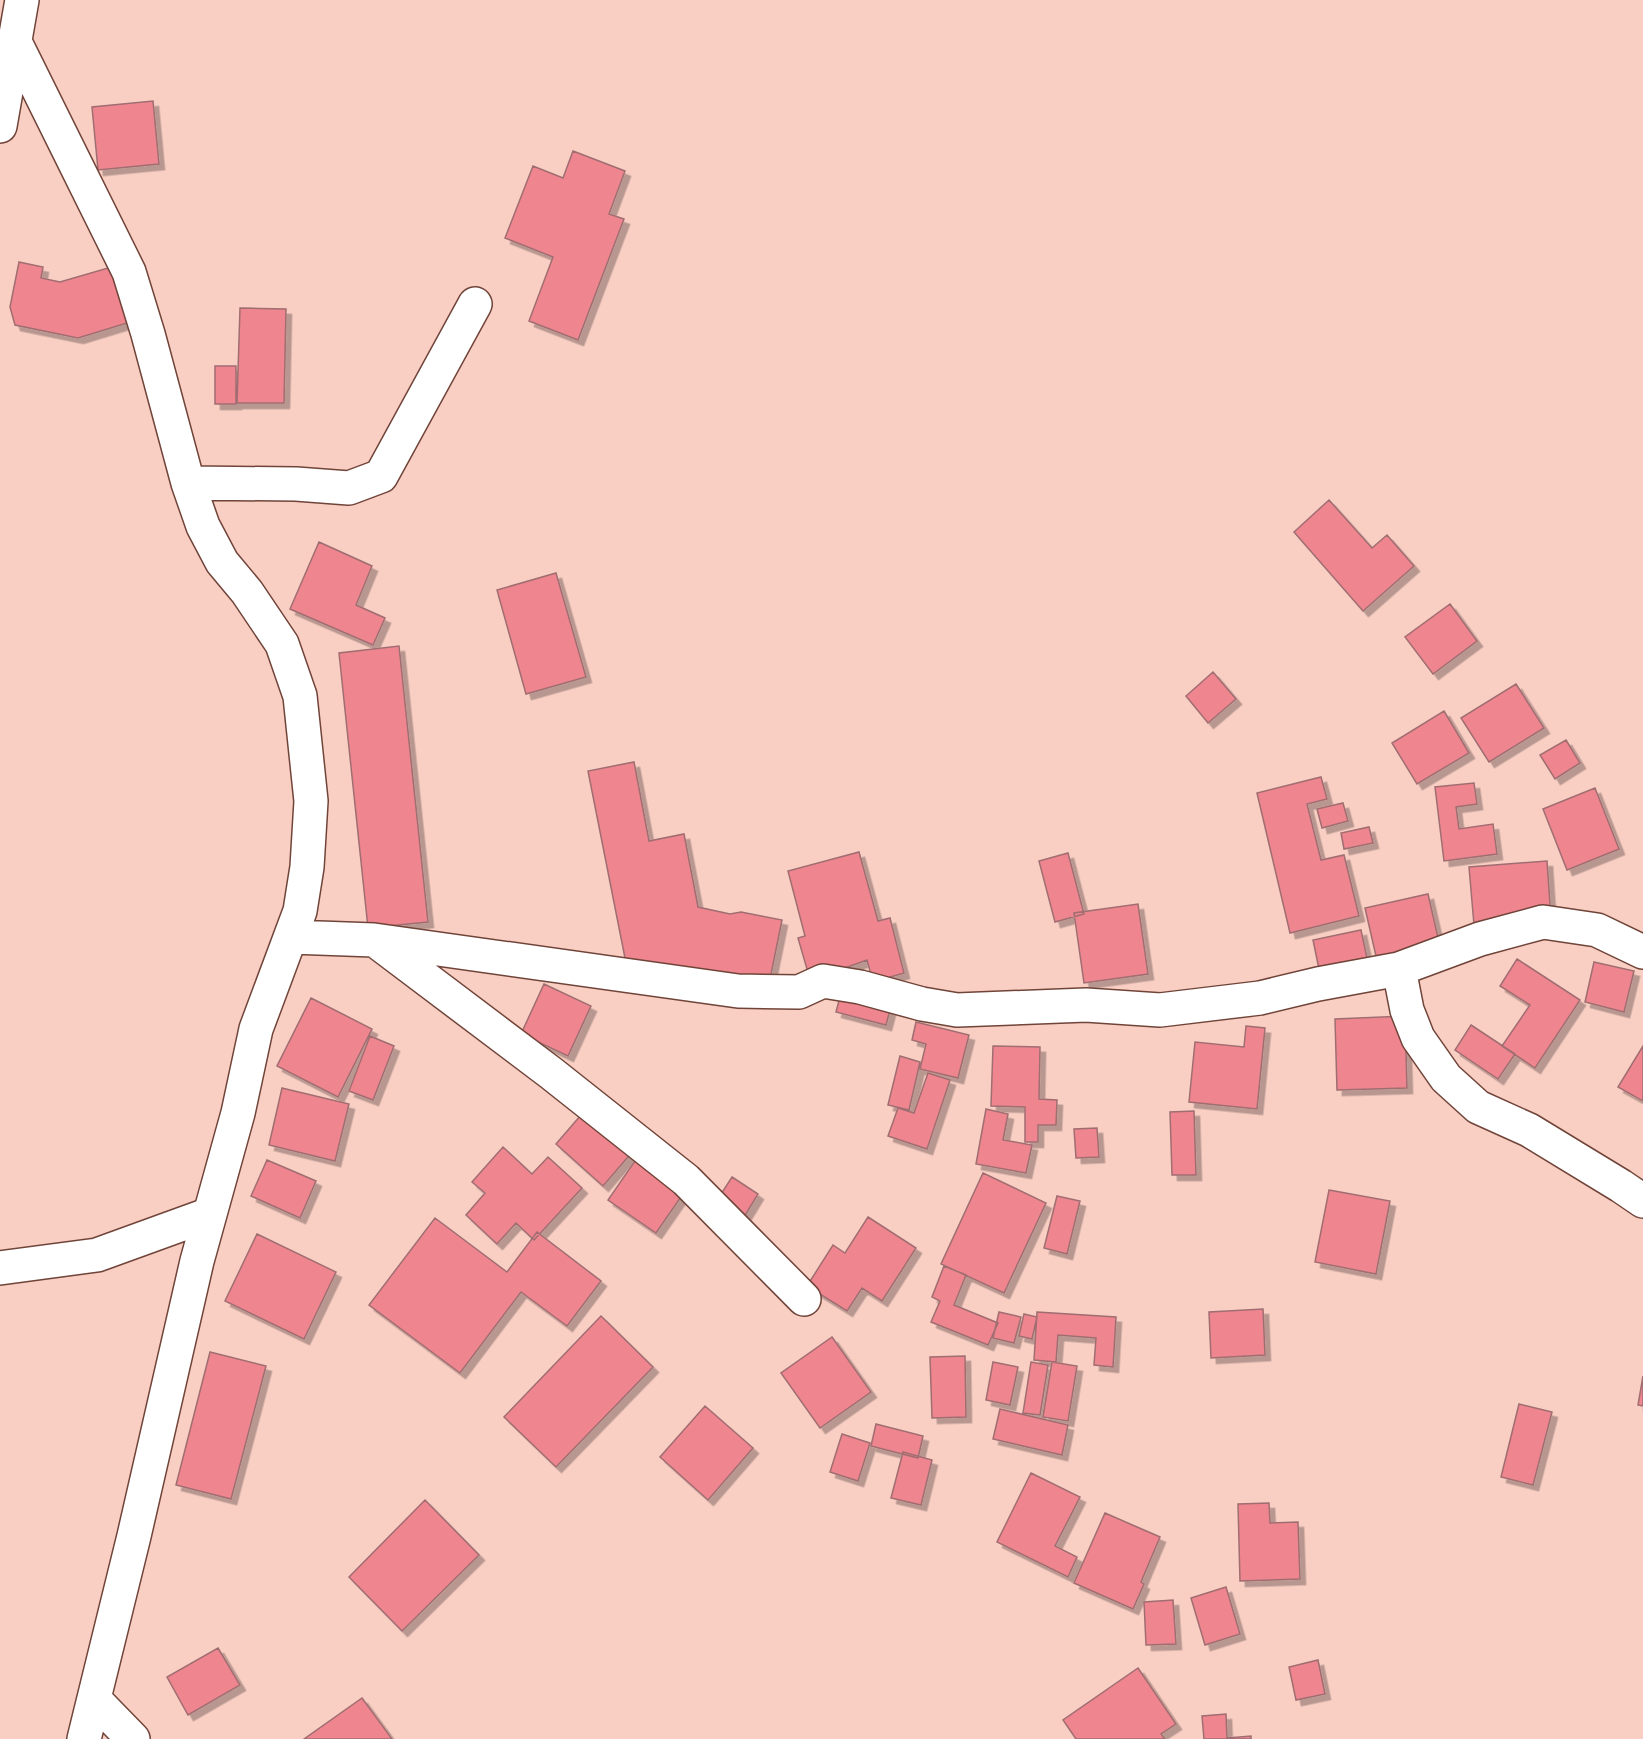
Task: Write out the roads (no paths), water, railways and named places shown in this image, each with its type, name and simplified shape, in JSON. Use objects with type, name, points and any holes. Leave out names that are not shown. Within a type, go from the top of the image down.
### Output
[{"type":"street","points":[[0,126],[22,0]]},
{"type":"street","points":[[15,42],[129,272],[188,483],[203,526],[222,562],[247,592],[282,644],[300,696],[311,801],[307,867],[300,911],[256,1029],[238,1113],[197,1261],[84,1739]]},
{"type":"street","points":[[188,483],[297,484],[349,488],[381,476],[475,304]]},
{"type":"street","points":[[291,937],[374,940],[738,991],[799,992],[824,981],[860,987],[922,1004],[957,1010],[1086,1005],[1160,1010],[1260,998],[1318,984],[1399,969],[1480,939],[1543,922],[1597,930],[1643,952]]},
{"type":"street","points":[[374,940],[551,1073],[686,1180],[804,1299]]},
{"type":"street","points":[[1399,969],[1407,1010],[1418,1038],[1446,1078],[1478,1107],[1529,1130],[1643,1202]]},
{"type":"street","points":[[0,1268],[97,1255],[210,1214]]},
{"type":"street","points":[[94,1699],[133,1739]]}]
